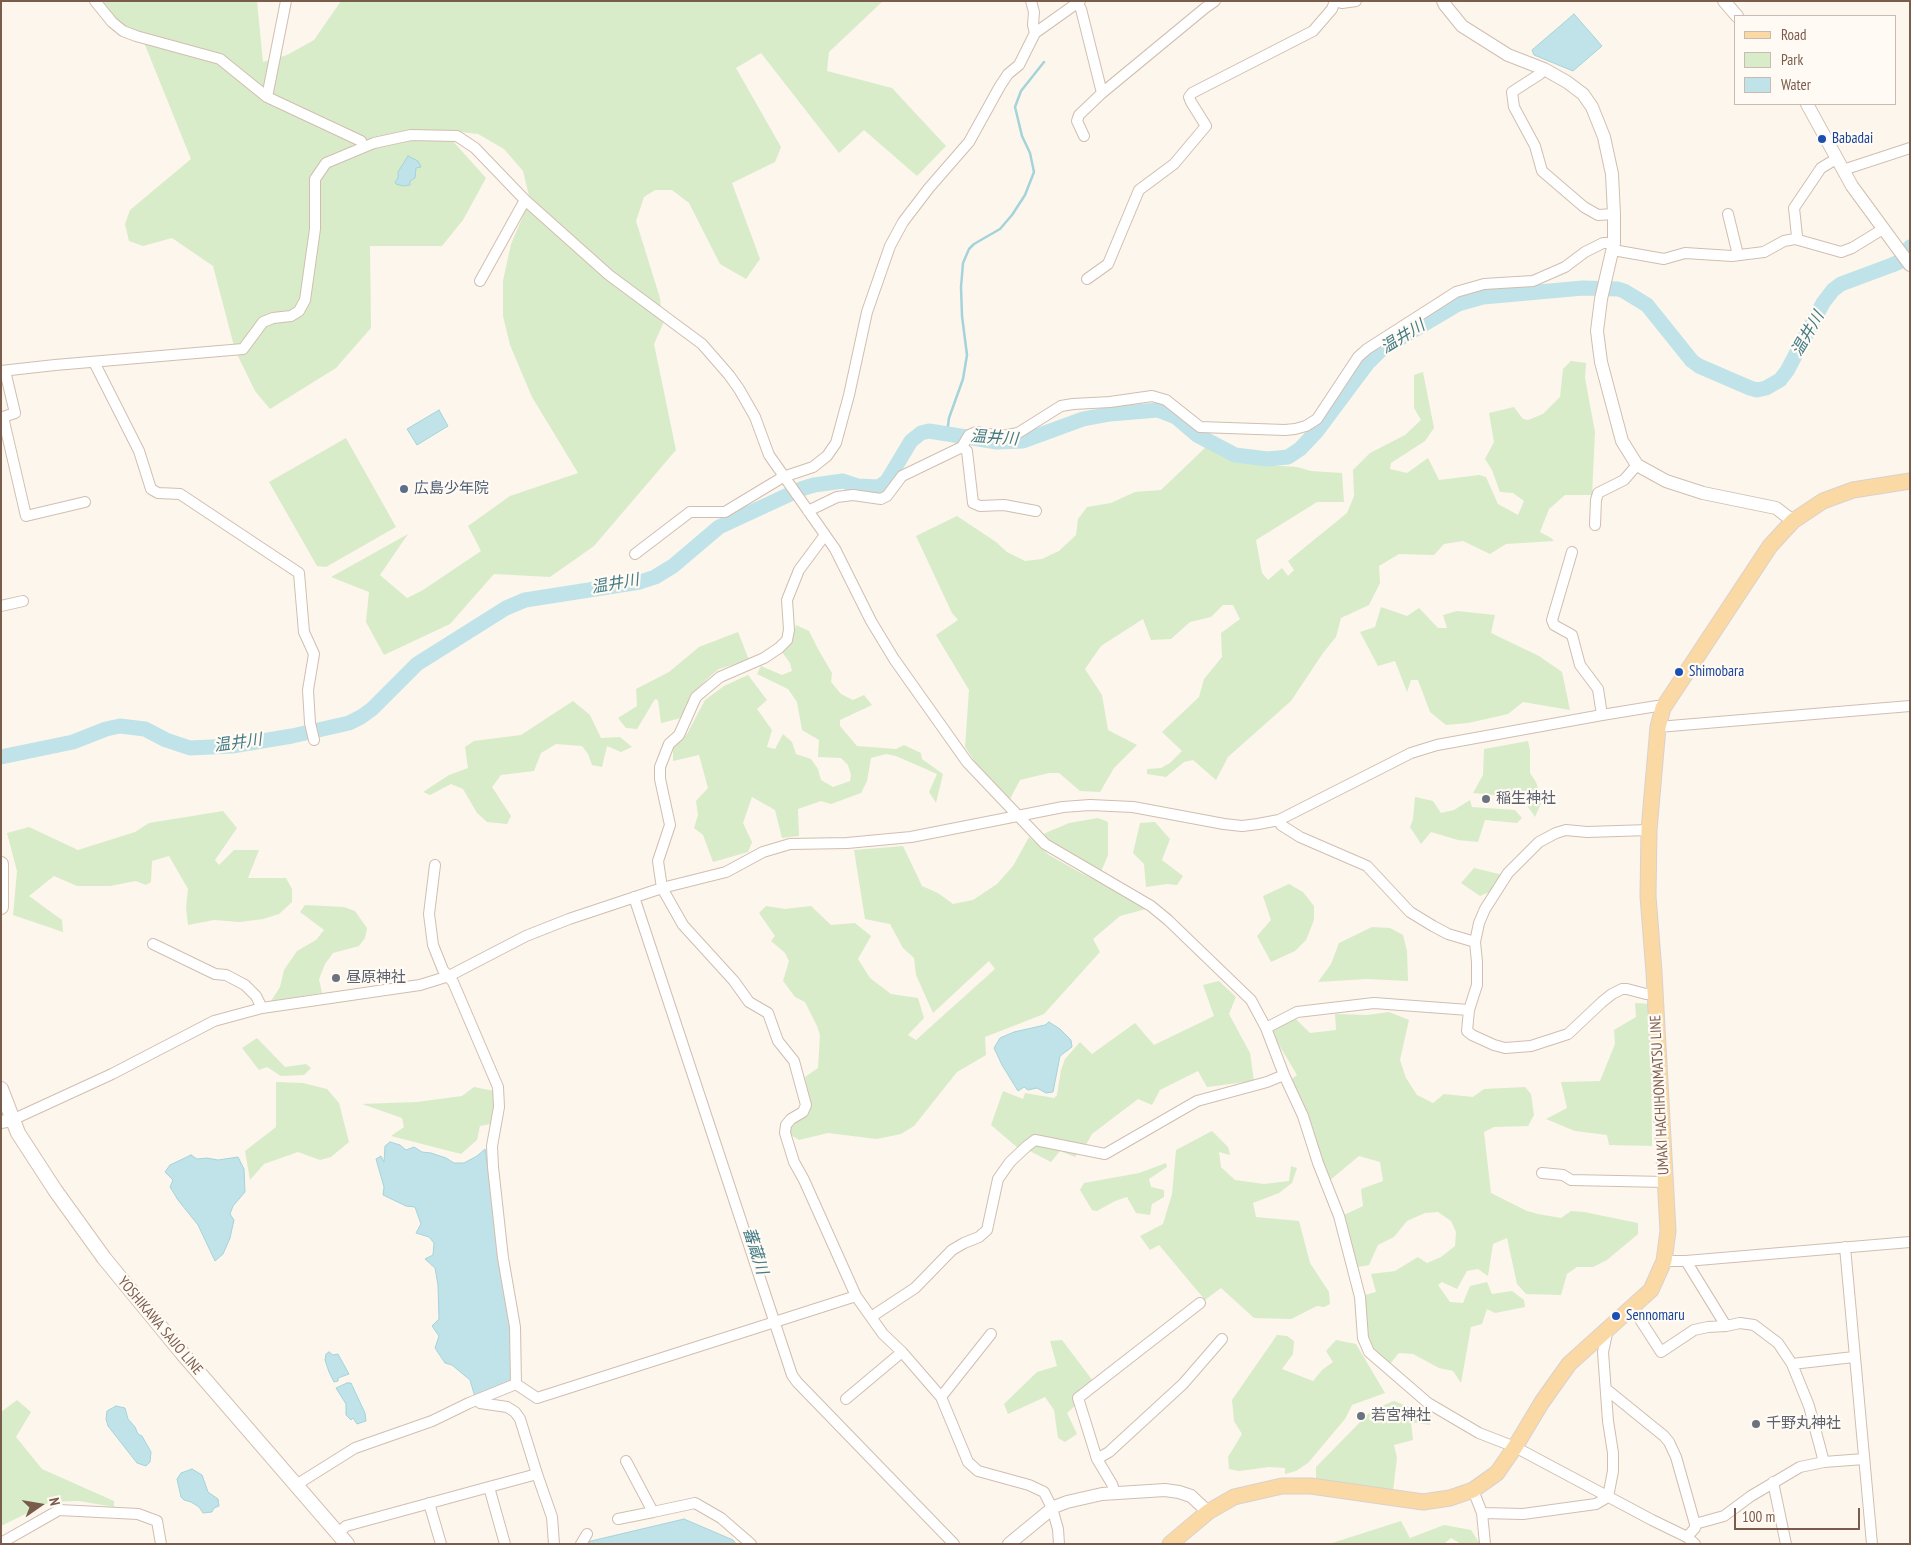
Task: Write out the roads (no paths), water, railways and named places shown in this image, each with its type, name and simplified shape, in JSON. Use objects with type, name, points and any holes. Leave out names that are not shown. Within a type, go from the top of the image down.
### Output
[{"type":"main road","name":"UMAKI HACHIHONMATSU LINE","points":[[1170,1544],[1208,1512],[1234,1497],[1282,1486],[1311,1486],[1423,1502],[1450,1498],[1473,1490],[1497,1473],[1542,1402],[1569,1364],[1651,1290],[1664,1262],[1668,1231],[1648,896],[1649,830],[1658,727],[1663,708],[1770,546],[1793,521],[1823,501],[1853,490],[1910,480]]},
{"type":"main road","points":[[1,864],[1,907]]},
{"type":"main road","name":"YOSHIKAWA SAIJO LINE","points":[[1,1090],[7,1121],[18,1133],[54,1190],[104,1258],[182,1353],[347,1544]]},
{"type":"main road","name":"UMAKI HACHIHONMATSU LINE","points":[[1182,1544],[1194,1532],[1208,1512]]},
{"type":"street","points":[[95,1],[112,22],[123,31],[220,59],[267,97],[361,141],[363,147]]},
{"type":"street","points":[[267,97],[286,1]]},
{"type":"street","points":[[1030,1],[1034,12],[1033,26],[1035,33]]},
{"type":"street","points":[[1084,136],[1077,121],[1079,115],[1102,93],[1204,8],[1215,1]]},
{"type":"street","points":[[1087,279],[1108,264],[1139,190],[1174,164],[1206,126],[1191,102],[1189,97],[1192,93],[1313,31],[1332,9],[1335,1],[1342,3],[1356,1]]},
{"type":"street","points":[[1443,1],[1462,26],[1508,55],[1544,69],[1567,82],[1583,94],[1592,107],[1604,137],[1612,174],[1614,214],[1613,246],[1601,299],[1597,331],[1601,362],[1622,441],[1637,465],[1666,481],[1703,493],[1776,508],[1793,521]]},
{"type":"street","points":[[1724,1],[1736,15]]},
{"type":"street","points":[[635,554],[690,512],[725,512],[813,467],[827,456],[836,443],[867,312],[890,246],[903,222],[929,188],[969,142],[1000,86],[1008,74],[1019,65],[1035,33],[1079,2],[1102,93]]},
{"type":"street","points":[[1544,69],[1540,74],[1512,92],[1514,107],[1535,146],[1542,171],[1584,207],[1598,215],[1614,214]]},
{"type":"street","points":[[1808,105],[1852,186],[1910,265]]},
{"type":"street","points":[[85,502],[26,516],[2,417],[15,413],[3,371],[243,349],[263,322],[273,318],[291,316],[299,311],[305,300],[315,230],[315,179],[326,163],[363,147],[411,135],[457,136],[475,148],[525,200],[609,274],[702,344],[739,389],[755,418],[769,455],[835,549],[871,621],[894,660],[967,762],[1046,844],[1089,872],[1132,894],[1168,920],[1251,1000],[1266,1028],[1284,1075],[1303,1116],[1318,1163],[1339,1216],[1360,1297],[1363,1338],[1369,1352],[1428,1403],[1479,1433],[1515,1447],[1608,1497],[1687,1536],[1695,1544]]},
{"type":"street","points":[[1843,170],[1910,148]]},
{"type":"street","points":[[1795,239],[1797,236],[1794,208],[1821,168],[1836,158]]},
{"type":"street","points":[[480,281],[525,200]]},
{"type":"street","points":[[1728,214],[1738,255]]},
{"type":"street","points":[[808,511],[837,497],[853,495],[882,499],[887,496],[902,476],[962,447],[969,435],[976,432],[1009,436],[1024,430],[1061,406],[1152,396],[1166,400],[1200,427],[1295,429],[1312,423],[1317,419],[1358,357],[1367,348],[1456,292],[1484,284],[1533,282],[1565,267],[1585,252],[1604,243],[1664,259],[1685,253],[1738,255],[1764,252],[1784,241],[1795,239],[1841,252],[1852,248],[1883,229]]},
{"type":"street","points":[[94,362],[139,451],[151,490],[158,493],[180,494],[299,573],[304,632],[314,654],[308,690],[310,723],[314,740]]},
{"type":"street","points":[[962,447],[967,451],[973,503],[980,506],[1004,505],[1036,510]]},
{"type":"street","points":[[1595,525],[1598,493],[1624,480],[1637,465]]},
{"type":"street","points":[[825,535],[799,570],[787,600],[789,630],[787,640],[764,658],[720,677],[696,697],[679,735],[669,744],[660,767],[660,779],[670,825],[658,861],[662,888],[683,925],[734,981],[750,1002],[768,1012],[778,1041],[794,1061],[806,1105],[803,1112],[791,1119],[786,1125],[785,1133],[794,1162],[804,1180],[856,1296],[883,1334],[902,1352],[941,1397],[968,1462],[978,1471],[1029,1485],[1044,1492],[1052,1508],[1058,1529],[1059,1544]]},
{"type":"street","points":[[1572,552],[1552,620],[1554,625],[1572,635],[1580,665],[1598,689],[1602,715]]},
{"type":"street","points":[[1,606],[24,601]]},
{"type":"street","points":[[7,1121],[112,1074],[214,1021],[262,1008],[392,990],[449,976],[526,936],[569,919],[634,896],[726,872],[763,852],[790,844],[911,838],[1016,815],[1063,807],[1090,805],[1133,807],[1242,826],[1278,820],[1411,753],[1437,745],[1602,715],[1657,706],[1663,708]]},
{"type":"street","points":[[1658,727],[1910,706]]},
{"type":"street","points":[[1278,820],[1281,825],[1300,836],[1367,866],[1410,912],[1448,934],[1475,942]]},
{"type":"street","points":[[1649,830],[1587,832],[1566,830],[1546,837],[1539,842],[1508,873],[1485,909],[1479,923],[1475,942],[1477,962],[1476,985],[1469,1010],[1468,1031],[1472,1035],[1494,1045],[1514,1048],[1531,1046],[1568,1034],[1602,1002],[1622,989],[1655,993]]},
{"type":"street","points":[[435,866],[429,914],[433,945],[443,970],[453,982],[498,1087],[499,1107],[492,1146],[493,1167],[503,1258],[515,1328],[516,1384]]},
{"type":"street","points":[[634,896],[792,1375],[954,1544]]},
{"type":"street","points":[[153,944],[215,974],[226,975],[245,985],[256,996],[262,1008]]},
{"type":"street","points":[[1266,1028],[1297,1012],[1374,1003],[1469,1010]]},
{"type":"street","points":[[871,1317],[915,1288],[952,1250],[964,1242],[979,1238],[987,1230],[998,1179],[1010,1162],[1035,1140],[1105,1154],[1198,1101],[1267,1082],[1284,1075]]},
{"type":"street","points":[[1542,1173],[1563,1175],[1571,1180],[1665,1182]]},
{"type":"street","points":[[1664,1262],[1910,1242]]},
{"type":"street","points":[[1845,1247],[1872,1544]]},
{"type":"street","points":[[1686,1261],[1726,1326]]},
{"type":"street","points":[[516,1384],[537,1398],[856,1296]]},
{"type":"street","points":[[1115,1493],[1112,1484],[1097,1459],[1078,1398],[1200,1303]]},
{"type":"street","points":[[1632,1307],[1661,1352],[1694,1330],[1740,1324],[1754,1325],[1778,1343],[1792,1364],[1808,1406],[1824,1462]]},
{"type":"street","points":[[1482,1513],[1523,1514],[1596,1504],[1608,1497],[1613,1471],[1613,1453],[1603,1352],[1609,1328]]},
{"type":"street","points":[[941,1397],[991,1334]]},
{"type":"street","points":[[1097,1459],[1109,1452],[1182,1384],[1222,1339]]},
{"type":"street","points":[[846,1399],[902,1352]]},
{"type":"street","points":[[1792,1364],[1854,1357]]},
{"type":"street","points":[[296,1485],[355,1448],[432,1421],[516,1384]]},
{"type":"street","points":[[1606,1389],[1669,1442],[1676,1457],[1695,1524],[1695,1528],[1687,1536]]},
{"type":"street","points":[[478,1400],[480,1403],[507,1407],[515,1412],[520,1419],[552,1518],[554,1544]]},
{"type":"street","points":[[1695,1524],[1724,1516],[1751,1496],[1800,1467],[1824,1462],[1864,1459]]},
{"type":"street","points":[[626,1461],[653,1512]]},
{"type":"street","points":[[338,1533],[346,1526],[538,1474]]},
{"type":"street","points":[[1773,1482],[1786,1544]]},
{"type":"street","points":[[489,1487],[505,1544]]},
{"type":"street","points":[[1009,1544],[1052,1508],[1067,1502],[1115,1493],[1165,1490],[1179,1492],[1190,1496],[1208,1512]]},
{"type":"street","points":[[1473,1490],[1482,1513],[1485,1544]]},
{"type":"street","points":[[429,1503],[441,1544]]},
{"type":"street","points":[[618,1519],[695,1503],[721,1518],[751,1544]]},
{"type":"street","points":[[1,1543],[59,1510],[138,1514],[157,1521],[161,1544]]},
{"type":"street","points":[[581,1544],[587,1534]]},
{"type":"water","points":[[1574,14],[1602,46],[1573,71],[1534,55],[1532,50]]},
{"type":"water","points":[[408,156],[418,161],[421,167],[416,168],[415,178],[410,181],[410,185],[396,184],[398,172]]},
{"type":"water","points":[[439,410],[448,426],[417,445],[407,429]]},
{"type":"water","points":[[1049,1022],[1060,1029],[1071,1040],[1072,1047],[1060,1056],[1053,1092],[1046,1093],[1037,1088],[1028,1090],[1024,1087],[1018,1091],[994,1048],[1000,1038],[1014,1032],[1045,1025]]},
{"type":"water","points":[[390,1142],[400,1145],[406,1150],[414,1147],[422,1152],[446,1158],[454,1163],[464,1163],[485,1149],[511,1335],[513,1378],[509,1382],[475,1397],[470,1380],[452,1365],[445,1363],[435,1348],[439,1336],[432,1326],[439,1319],[438,1285],[435,1268],[425,1259],[433,1255],[434,1243],[429,1237],[416,1233],[421,1224],[415,1207],[406,1206],[383,1195],[384,1187],[376,1159],[381,1156],[384,1162],[385,1146]]},
{"type":"water","points":[[191,1155],[197,1159],[218,1160],[238,1157],[244,1169],[245,1192],[233,1206],[230,1214],[234,1220],[230,1238],[223,1254],[215,1261],[198,1225],[170,1187],[173,1180],[165,1172],[170,1165]]},
{"type":"water","points":[[329,1352],[333,1355],[338,1354],[349,1374],[338,1378],[338,1381],[334,1382],[325,1360],[326,1354]]},
{"type":"water","points":[[351,1383],[365,1413],[366,1421],[357,1424],[353,1418],[351,1420],[346,1415],[346,1404],[336,1388]]},
{"type":"water","points":[[116,1406],[125,1408],[128,1419],[138,1434],[142,1436],[151,1452],[150,1462],[146,1466],[137,1463],[108,1426],[106,1419],[107,1411]]},
{"type":"water","points":[[192,1469],[202,1475],[208,1492],[218,1499],[219,1506],[214,1508],[212,1512],[203,1513],[199,1507],[181,1497],[177,1479],[181,1473]]},
{"type":"water","points":[[684,1519],[733,1540],[736,1544],[586,1544],[587,1542]]},
{"type":"waterway","points":[[947,433],[949,418],[963,379],[967,355],[962,316],[961,287],[963,263],[969,249],[1000,229],[1025,195],[1034,172],[1015,107],[1021,91],[1044,62]]},
{"type":"waterway","name":"温井川","points":[[1,757],[73,742],[106,729],[120,726],[145,729],[166,740],[190,748],[232,746],[292,736],[349,723],[372,709],[417,664],[506,608],[525,600],[640,582],[655,577],[673,566],[719,527],[801,489],[843,481],[858,486],[879,487],[887,481],[911,441],[921,433],[929,431],[997,442],[1023,441],[1083,419],[1110,414],[1158,410],[1176,417],[1197,435],[1235,455],[1268,459],[1288,457],[1300,449],[1317,431],[1367,364],[1382,349],[1458,304],[1483,297],[1583,288],[1618,289],[1647,305],[1692,361],[1699,366],[1750,388],[1757,390],[1766,388],[1780,380],[1787,371],[1823,303],[1833,290],[1841,284],[1899,262],[1910,247]]},
{"type":"place","name":"Babadai","points":[[1822,139]]},
{"type":"place","name":"広島少年院","points":[[404,489]]},
{"type":"place","name":"Shimobara","points":[[1679,672]]},
{"type":"place","name":"稲生神社","points":[[1486,799]]},
{"type":"place","name":"昼原神社","points":[[336,978]]},
{"type":"place","name":"Sennomaru","points":[[1616,1316]]},
{"type":"place","name":"若宮神社","points":[[1361,1416]]},
{"type":"place","name":"千野丸神社","points":[[1756,1424]]},
{"type":"water label","name":"蕃蔵川","points":[[755,1251]]}]
